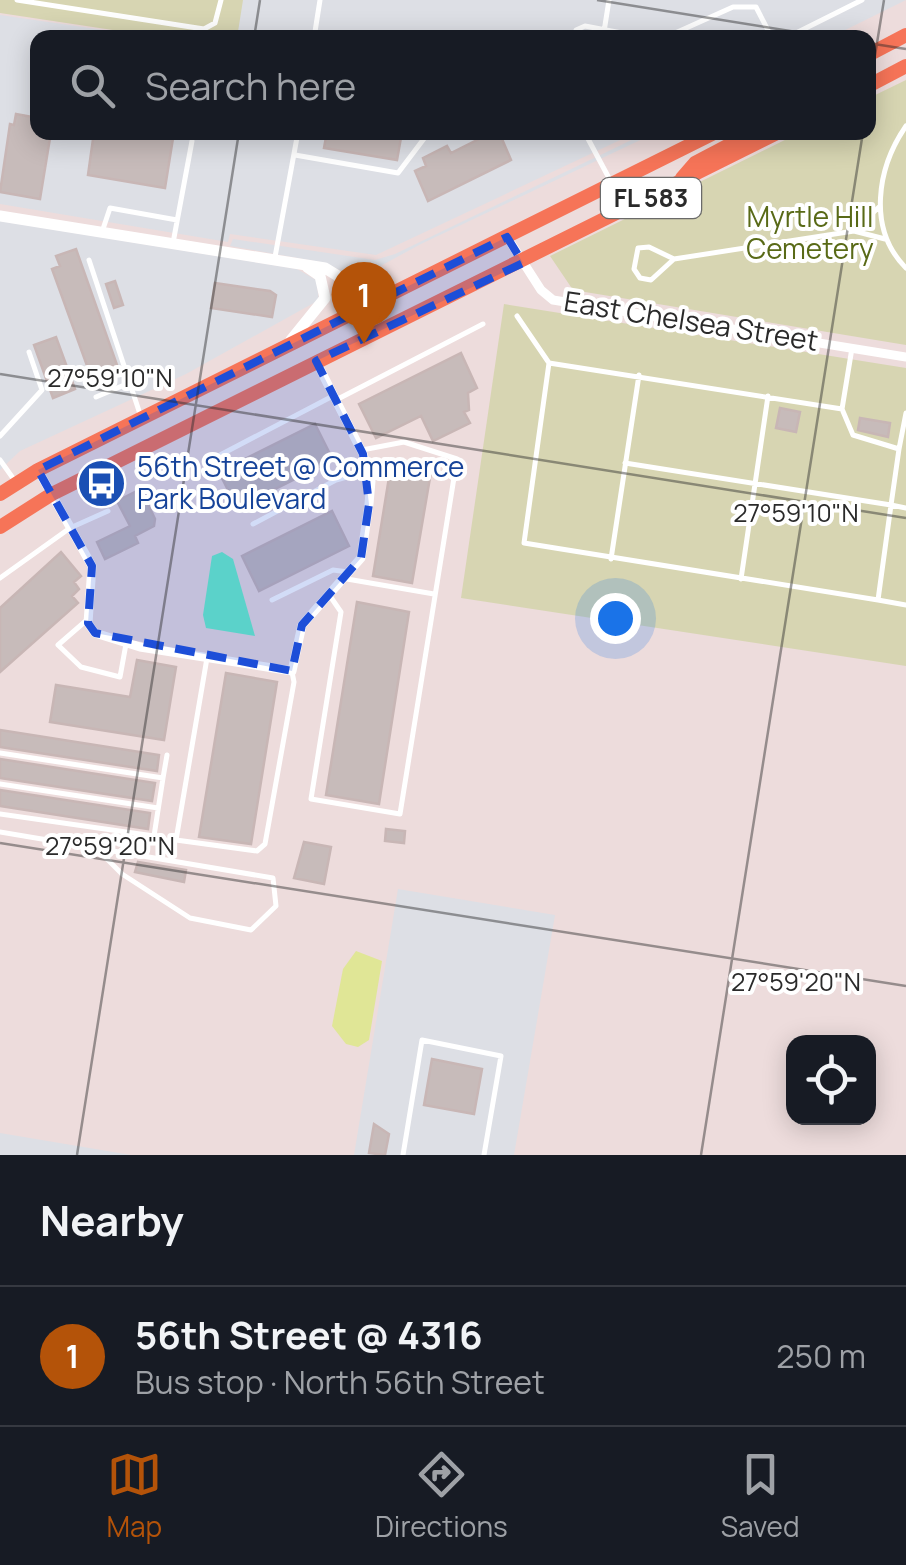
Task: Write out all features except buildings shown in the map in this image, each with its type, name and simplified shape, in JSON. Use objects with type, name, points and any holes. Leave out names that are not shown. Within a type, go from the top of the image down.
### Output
[{"type":"main road","points":[[876,51],[900,39]]},
{"type":"main road","points":[[876,83],[906,68]]},
{"type":"main road","name":"FL 583","points":[[0,494],[38,470],[291,340],[700,140]]},
{"type":"main road","points":[[680,183],[695,163],[739,140]]},
{"type":"main road","name":"FL 583","points":[[0,528],[52,494],[371,334],[523,263],[763,140]]},
{"type":"street","points":[[0,216],[275,259],[333,272],[371,334]]},
{"type":"street","name":"East Chelsea Street","points":[[507,237],[553,300],[906,357]]},
{"type":"street","points":[[291,340],[313,318],[325,298],[320,276],[298,263]]},
{"type":"street","points":[[38,470],[92,566],[88,620],[95,633],[126,644],[292,672],[302,625],[361,558],[369,504],[368,471],[361,450],[316,361]]},
{"type":"lane","points":[[17,0],[204,28],[215,23],[221,0]]},
{"type":"lane","points":[[315,30],[320,0]]},
{"type":"lane","points":[[604,29],[608,0]]},
{"type":"lane","points":[[802,30],[862,0]]},
{"type":"lane","points":[[681,30],[733,7],[754,3],[768,30]]},
{"type":"lane","points":[[716,4],[718,13]]},
{"type":"lane","points":[[576,30],[585,26],[609,30]]},
{"type":"lane","points":[[906,126],[894,144],[879,207],[886,240],[906,268]]},
{"type":"lane","points":[[173,242],[192,140]]},
{"type":"lane","points":[[275,259],[297,140]]},
{"type":"lane","points":[[295,155],[398,173],[423,140]]},
{"type":"lane","points":[[591,140],[613,184]]},
{"type":"lane","points":[[854,231],[879,207]]},
{"type":"lane","points":[[102,232],[110,208],[177,220]]},
{"type":"lane","points":[[674,259],[649,247],[638,248],[634,269],[640,278],[651,280],[674,259],[854,231],[886,240]]},
{"type":"lane","points":[[88,260],[141,417]]},
{"type":"lane","points":[[517,316],[549,363],[522,537],[530,546],[906,605]]},
{"type":"lane","points":[[220,454],[483,324]]},
{"type":"lane","points":[[852,348],[842,408],[853,435],[899,449]]},
{"type":"lane","points":[[0,436],[42,390],[30,352]]},
{"type":"lane","points":[[549,363],[842,408]]},
{"type":"lane","points":[[611,559],[639,376]]},
{"type":"lane","points":[[96,398],[129,383]]},
{"type":"lane","points":[[741,579],[768,396]]},
{"type":"lane","points":[[878,600],[906,413]]},
{"type":"lane","points":[[330,596],[341,612],[311,799],[400,814],[457,460],[404,442],[361,450]]},
{"type":"lane","points":[[0,460],[17,483]]},
{"type":"lane","points":[[626,463],[906,508]]},
{"type":"lane","points":[[253,524],[336,480],[368,471]]},
{"type":"lane","points":[[0,578],[70,528],[108,511]]},
{"type":"lane","points":[[272,600],[334,570],[434,594]]},
{"type":"lane","points":[[88,620],[58,645],[81,667],[120,678],[126,644]]},
{"type":"lane","points":[[208,658],[176,840],[258,852],[265,844],[294,682],[292,672]]},
{"type":"lane","points":[[0,753],[163,778]]},
{"type":"lane","points":[[0,814],[154,836],[166,755]]},
{"type":"lane","points":[[0,784],[158,808]]},
{"type":"lane","points":[[0,832],[93,846],[273,878],[276,906],[251,930],[190,918],[122,874],[93,846]]},
{"type":"lane","points":[[403,1155],[422,1040],[501,1056],[484,1155]]},
{"type":"highlighted area","points":[[507,237],[523,263],[316,361],[363,454],[369,504],[361,558],[302,625],[292,671],[95,633],[88,623],[92,566],[38,470]]},
{"type":"shaded area","points":[[242,0],[906,0],[845,30],[237,30]]},
{"type":"shaded area","points":[[0,15],[104,30],[30,30],[30,140],[620,140],[376,255],[230,234],[228,242],[0,204]]},
{"type":"shaded area","points":[[631,140],[640,140],[421,244],[349,283],[341,271],[326,263],[230,246],[233,239],[375,260],[395,254]]},
{"type":"shaded area","points":[[0,221],[297,269],[316,280],[319,300],[186,374],[20,451],[0,470]]},
{"type":"shaded area","points":[[222,552],[233,559],[255,636],[206,628],[203,615],[212,556]]},
{"type":"shaded area","points":[[398,889],[555,915],[514,1155],[354,1155]]},
{"type":"shaded area","points":[[356,951],[382,961],[369,1040],[358,1047],[346,1044],[332,1026],[343,969]]},
{"type":"shaded area","points":[[0,1133],[131,1155],[0,1155]]},
{"type":"green space","points":[[0,0],[243,0],[238,30],[113,30],[0,13]]},
{"type":"green space","name":"Myrtle Hill Cemetery","points":[[906,80],[906,345],[573,290],[550,256],[785,140],[876,140],[876,95]]},
{"type":"green space","points":[[504,304],[906,368],[906,666],[461,598]]},
{"type":"place","name":"56th Street @ 4316","points":[[364,344]]},
{"type":"place","name":"56th Street @ Commerce Park Boulevard","points":[[102,483]]}]
